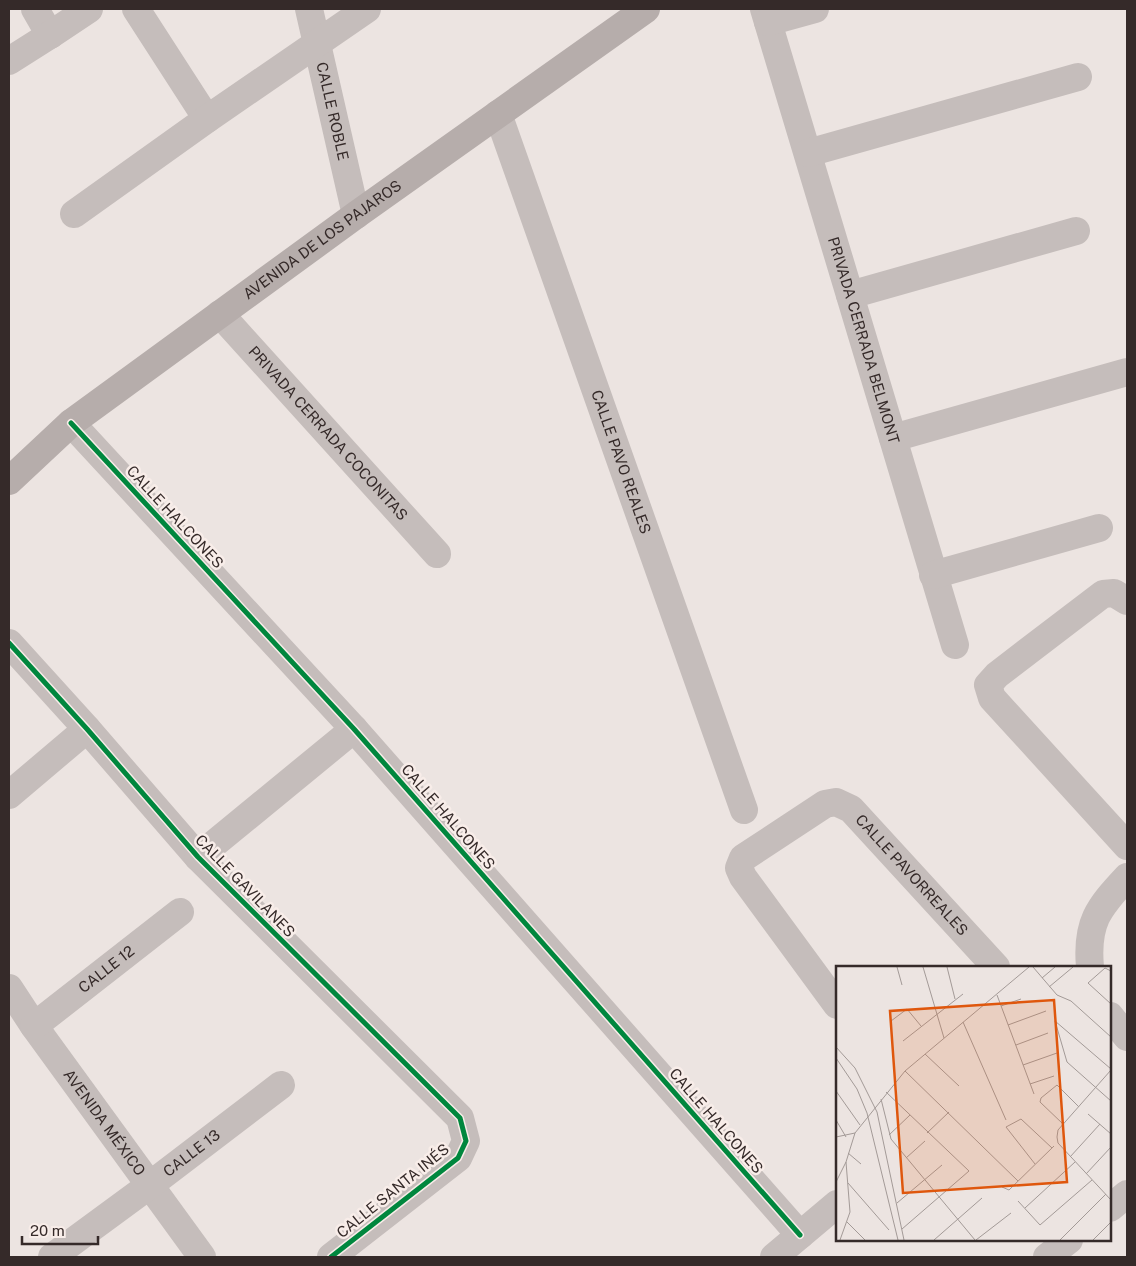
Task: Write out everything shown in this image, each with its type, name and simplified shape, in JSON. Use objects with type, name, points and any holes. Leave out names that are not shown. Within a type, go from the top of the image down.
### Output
[{"type":"main road","name":"AVENIDA DE LOS PAJAROS","points":[[9,481],[71,423],[356,215],[646,9]]},
{"type":"street","points":[[35,9],[50,35]]},
{"type":"street","points":[[9,61],[89,9]]},
{"type":"street","points":[[136,9],[207,119]]},
{"type":"street","name":"CALLE ROBLE","points":[[309,9],[356,215]]},
{"type":"street","points":[[74,214],[207,119],[367,9]]},
{"type":"street","points":[[766,15],[815,9]]},
{"type":"street","name":"PRIVADA CERRADA BELMONT","points":[[766,15],[893,438],[1127,372]]},
{"type":"street","points":[[808,153],[1078,77]]},
{"type":"street","name":"CALLE PAVO REALES","points":[[498,114],[744,810]]},
{"type":"street","points":[[850,295],[1076,231]]},
{"type":"street","name":"PRIVADA CERRADA COCONITAS","points":[[220,314],[437,554]]},
{"type":"street","name":"CALLE HALCONES","points":[[71,423],[354,729],[800,1235]]},
{"type":"street","points":[[893,438],[955,645]]},
{"type":"street","points":[[933,575],[1099,528]]},
{"type":"street","points":[[1127,601],[1125,598],[1114,593],[1103,594],[988,685],[992,698],[1127,846]]},
{"type":"street","name":"CALLE GAVILANES","points":[[9,643],[87,729],[198,858],[460,1118],[466,1141]]},
{"type":"street","points":[[9,795],[87,729]]},
{"type":"street","points":[[198,858],[354,729]]},
{"type":"street","name":"CALLE PAVORREALES","points":[[836,1004],[743,877],[739,868],[743,858],[825,804],[836,802],[851,808],[995,966]]},
{"type":"street","points":[[1090,966],[1088,950],[1092,924],[1104,901],[1127,877]]},
{"type":"street","name":"CALLE 12","points":[[34,1026],[180,912]]},
{"type":"street","name":"AVENIDA MÉXICO","points":[[9,988],[34,1026],[202,1257]]},
{"type":"street","points":[[1111,1017],[1127,1037]]},
{"type":"street","name":"CALLE 13","points":[[52,1257],[150,1186],[282,1085]]},
{"type":"street","name":"CALLE SANTA INÉS","points":[[331,1257],[458,1158],[466,1141]]},
{"type":"street","points":[[1111,1207],[1127,1194]]},
{"type":"street","points":[[774,1257],[836,1205]]},
{"type":"street","points":[[1047,1257],[1068,1241]]},
{"type":"cycle path","points":[[71,423],[354,729],[800,1235]]},
{"type":"cycle path","points":[[9,643],[87,729],[198,857],[460,1118],[466,1141],[458,1158],[331,1257]]}]
